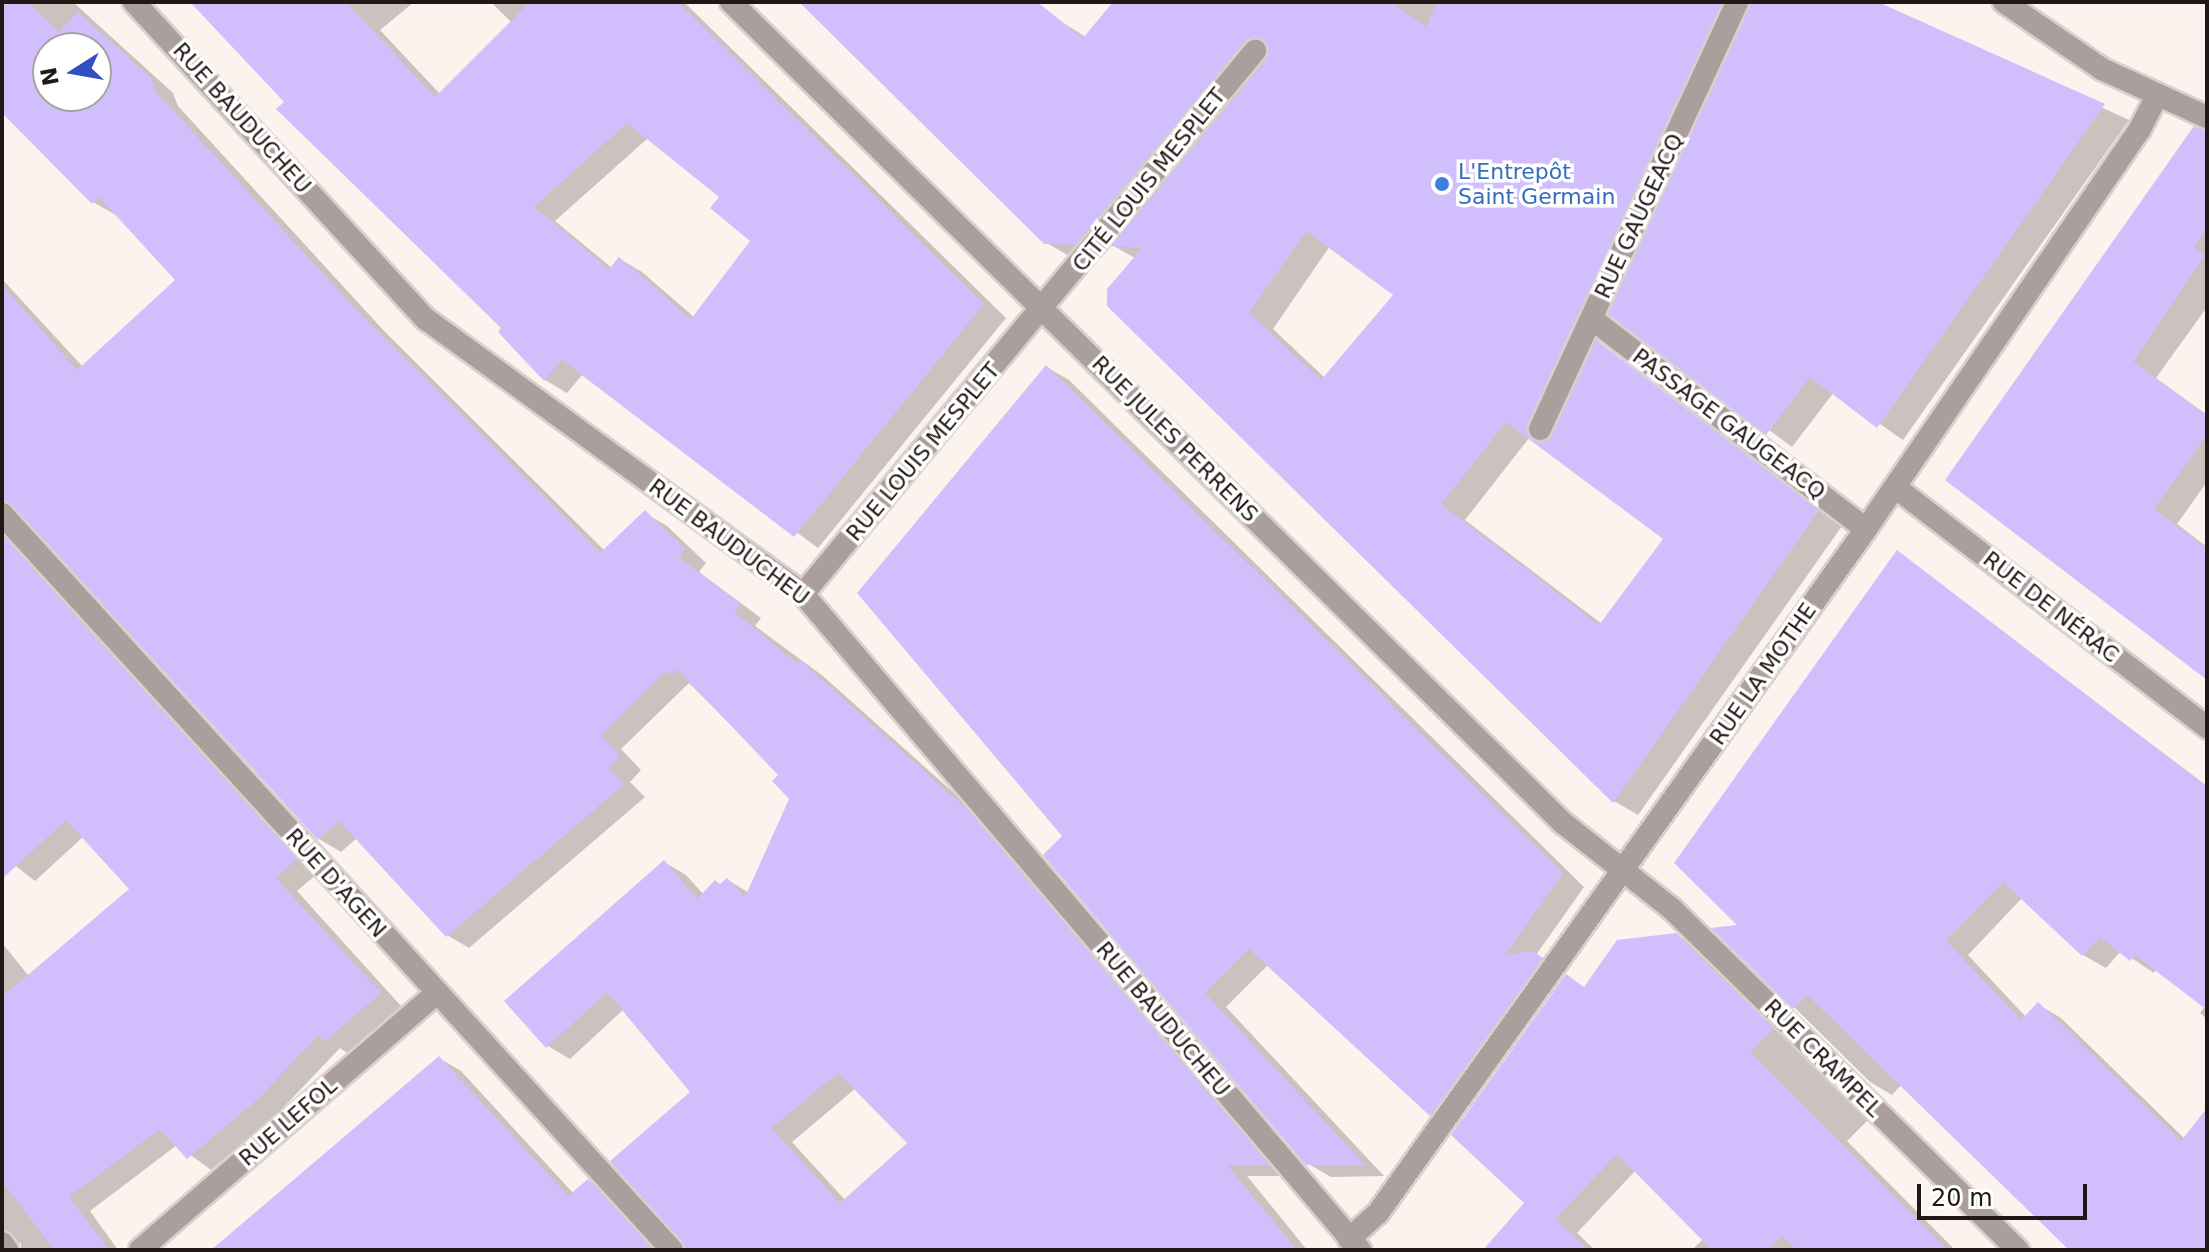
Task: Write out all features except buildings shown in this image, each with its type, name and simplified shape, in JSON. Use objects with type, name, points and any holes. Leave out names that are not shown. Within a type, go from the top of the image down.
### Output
[{"type":"street","name":"RUE BAUDUCHEU","points":[[134,2],[426,319],[803,594],[1354,1244]]},
{"type":"street","name":"RUE JULES PERRENS","points":[[731,2],[1563,823],[1624,870]]},
{"type":"street","name":"RUE GAUGEACQ","points":[[1540,429],[1737,2]]},
{"type":"street","points":[[2004,2],[2102,69],[2207,117]]},
{"type":"street","name":"CITÉ LOUIS MESPLET","points":[[1043,310],[1255,51]]},
{"type":"street","name":"RUE LA MOTHE","points":[[1354,1244],[1866,529],[2140,129],[2157,95]]},
{"type":"street","name":"RUE LOUIS MESPLET","points":[[803,594],[1043,310]]},
{"type":"street","name":"PASSAGE GAUGEACQ","points":[[1592,319],[1866,529]]},
{"type":"street","name":"RUE DE NÉRAC","points":[[1895,487],[2207,727]]},
{"type":"street","name":"RUE D'AGEN","points":[[2,514],[672,1250]]},
{"type":"street","name":"RUE CRAMPEL","points":[[1624,870],[1672,909],[2018,1250]]},
{"type":"street","name":"RUE LEFOL","points":[[140,1250],[437,993]]},
{"type":"street","points":[[2,1243],[7,1250]]},
{"type":"place","name":"L'Entrepôt Saint Germain","points":[[1442,184]]}]
